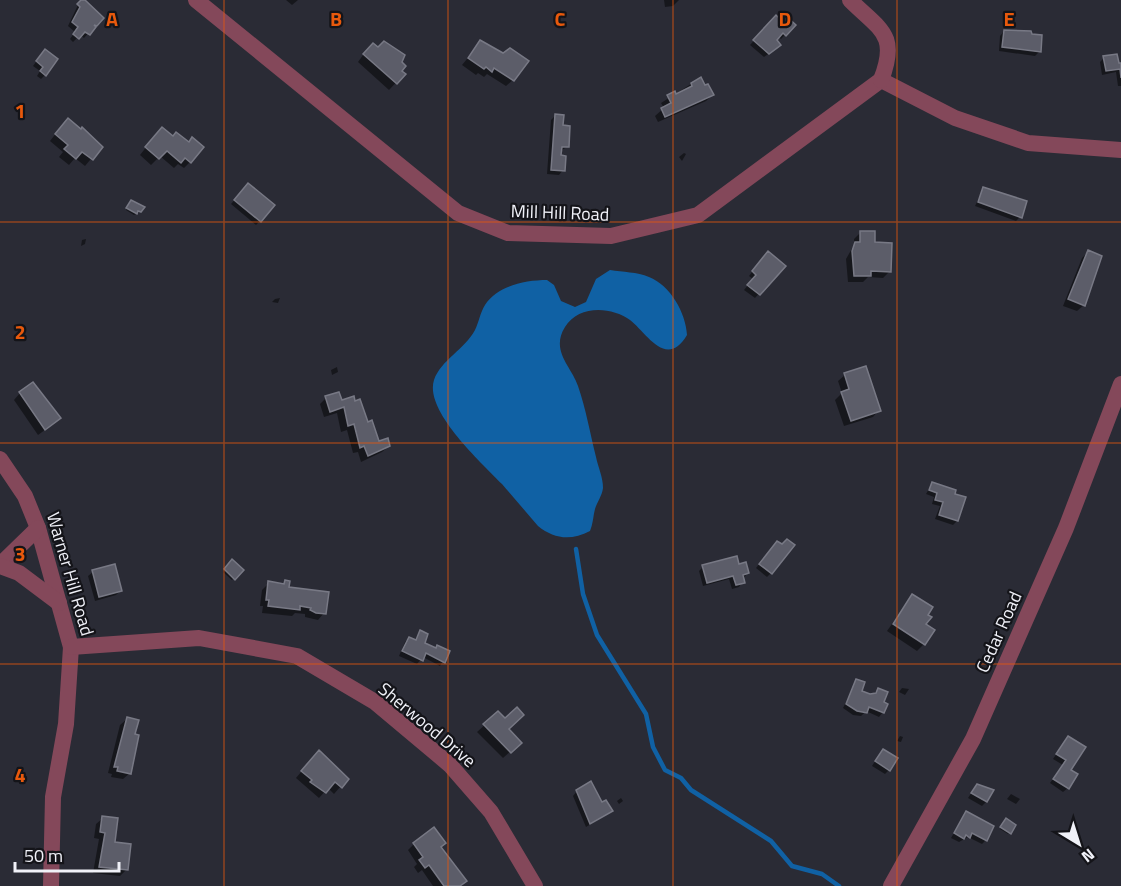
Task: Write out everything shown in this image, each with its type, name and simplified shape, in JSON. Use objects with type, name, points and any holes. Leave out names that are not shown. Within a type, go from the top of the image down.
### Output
[{"type":"street","name":"Mill Hill Road","points":[[196,0],[458,213],[508,233],[610,236],[698,214],[881,80]]},
{"type":"street","points":[[850,0],[887,37],[890,57],[881,80],[955,118],[1028,143],[1121,150]]},
{"type":"street","name":"Cedar Road","points":[[891,886],[973,739],[1066,528],[1121,384]]},
{"type":"street","name":"Warner Hill Road","points":[[0,459],[25,496],[38,528],[71,647],[66,724],[53,797],[51,886]]},
{"type":"street","points":[[38,528],[0,566],[19,573],[59,603]]},
{"type":"street","name":"Sherwood Drive","points":[[71,647],[199,638],[297,656],[375,702],[450,765],[491,812],[535,886]]},
{"type":"water","points":[[610,270],[644,275],[664,286],[680,309],[687,335],[679,345],[671,349],[664,349],[630,320],[605,310],[586,311],[571,320],[565,327],[561,336],[561,351],[581,395],[603,488],[590,531],[576,536],[556,536],[538,526],[457,436],[438,406],[433,393],[434,380],[442,366],[471,337],[485,305],[497,293],[512,285],[547,280],[554,285],[561,301],[575,307],[586,302],[596,279]]},
{"type":"building","points":[[85,0],[104,18],[97,26],[94,25],[96,27],[90,35],[85,32],[79,39],[73,34],[78,27],[72,22],[80,7],[77,4]]},
{"type":"building","points":[[784,14],[796,25],[786,36],[783,33],[777,40],[781,45],[769,54],[753,40],[776,15],[780,19]]},
{"type":"building","points":[[1004,30],[1031,31],[1032,34],[1042,35],[1041,52],[1002,47]]},
{"type":"building","points":[[480,40],[503,53],[510,48],[529,61],[514,81],[494,68],[492,72],[486,67],[484,69],[468,58]]},
{"type":"building","points":[[384,41],[405,55],[402,62],[406,66],[402,71],[406,74],[397,84],[363,54],[373,43],[378,47]]},
{"type":"building","points":[[45,49],[58,59],[46,76],[40,71],[43,67],[36,61]]},
{"type":"building","points":[[1117,54],[1119,63],[1121,63],[1121,78],[1120,69],[1106,71],[1103,56]]},
{"type":"building","points":[[701,77],[714,95],[665,117],[661,108],[671,103],[667,95],[675,91],[676,94],[692,86],[691,83]]},
{"type":"building","points":[[555,114],[564,115],[563,125],[570,126],[569,147],[562,147],[561,155],[566,156],[565,171],[551,170]]},
{"type":"building","points":[[68,118],[81,129],[82,127],[103,147],[93,160],[82,152],[76,159],[64,149],[68,145],[55,134]]},
{"type":"building","points":[[162,127],[173,136],[176,132],[189,142],[192,137],[204,147],[191,163],[185,158],[181,163],[167,151],[159,159],[145,147]]},
{"type":"building","points":[[248,183],[275,205],[261,222],[234,200]]},
{"type":"building","points":[[983,187],[1027,201],[1022,218],[978,202]]},
{"type":"building","points":[[131,200],[145,207],[137,214],[126,208]]},
{"type":"building","points":[[860,231],[875,231],[875,242],[892,243],[891,272],[871,271],[871,276],[854,276],[852,251],[855,242],[860,242]]},
{"type":"building","points":[[1088,250],[1102,256],[1085,306],[1068,299]]},
{"type":"building","points":[[768,251],[786,266],[760,295],[747,285],[756,275],[752,271]]},
{"type":"building","points":[[866,366],[881,411],[851,421],[841,392],[849,389],[844,373]]},
{"type":"building","points":[[33,382],[61,418],[45,430],[19,392]]},
{"type":"building","points":[[339,392],[342,400],[354,396],[355,401],[360,399],[368,422],[372,420],[379,441],[388,438],[390,446],[368,456],[364,446],[360,448],[354,424],[348,426],[344,407],[330,412],[325,396]]},
{"type":"building","points":[[932,482],[956,490],[955,494],[966,497],[958,521],[939,515],[943,502],[935,500],[937,493],[929,490]]},
{"type":"building","points":[[787,539],[795,545],[772,574],[759,564],[777,541],[782,544]]},
{"type":"building","points":[[737,556],[739,564],[746,562],[749,573],[743,575],[745,583],[736,585],[733,576],[707,583],[702,565]]},
{"type":"building","points":[[232,559],[244,570],[235,580],[224,569]]},
{"type":"building","points":[[115,564],[122,591],[99,597],[92,570]]},
{"type":"building","points":[[285,580],[290,581],[289,587],[329,592],[326,614],[316,613],[310,610],[311,608],[300,606],[300,610],[268,606],[269,600],[266,600],[268,581],[284,584]]},
{"type":"building","points":[[912,594],[933,607],[928,615],[932,617],[926,624],[935,630],[925,645],[893,624]]},
{"type":"building","points":[[420,630],[428,634],[425,643],[450,651],[445,663],[426,653],[423,661],[402,651],[409,637],[416,640]]},
{"type":"building","points":[[856,679],[865,682],[862,691],[870,694],[876,693],[878,688],[888,692],[884,702],[888,704],[884,713],[869,707],[867,713],[857,711],[846,704]]},
{"type":"building","points":[[517,707],[524,715],[509,729],[522,743],[511,753],[483,724],[498,711],[505,718]]},
{"type":"building","points":[[127,717],[139,720],[135,734],[139,735],[131,774],[117,771],[118,767],[114,767]]},
{"type":"building","points":[[1068,736],[1086,747],[1071,770],[1078,774],[1069,789],[1053,779],[1066,760],[1056,754]]},
{"type":"building","points":[[883,749],[898,758],[890,771],[875,761]]},
{"type":"building","points":[[319,750],[349,779],[342,788],[335,782],[326,793],[310,782],[312,780],[301,771]]},
{"type":"building","points":[[591,781],[602,802],[606,800],[613,811],[590,824],[576,790]]},
{"type":"building","points":[[977,784],[994,790],[987,802],[971,793]]},
{"type":"building","points":[[966,811],[994,826],[987,841],[972,833],[970,838],[966,835],[964,839],[954,833]]},
{"type":"building","points":[[102,816],[118,818],[115,842],[131,844],[128,870],[99,867],[105,833],[100,832]]},
{"type":"building","points":[[1006,818],[1016,825],[1011,834],[1000,827]]},
{"type":"building","points":[[434,827],[446,843],[441,847],[467,881],[460,886],[444,886],[429,865],[425,868],[419,860],[423,857],[413,843]]},
{"type":"waterway","points":[[576,549],[583,594],[597,635],[646,714],[653,747],[665,770],[681,778],[691,790],[771,841],[792,866],[822,874],[839,886]]}]
